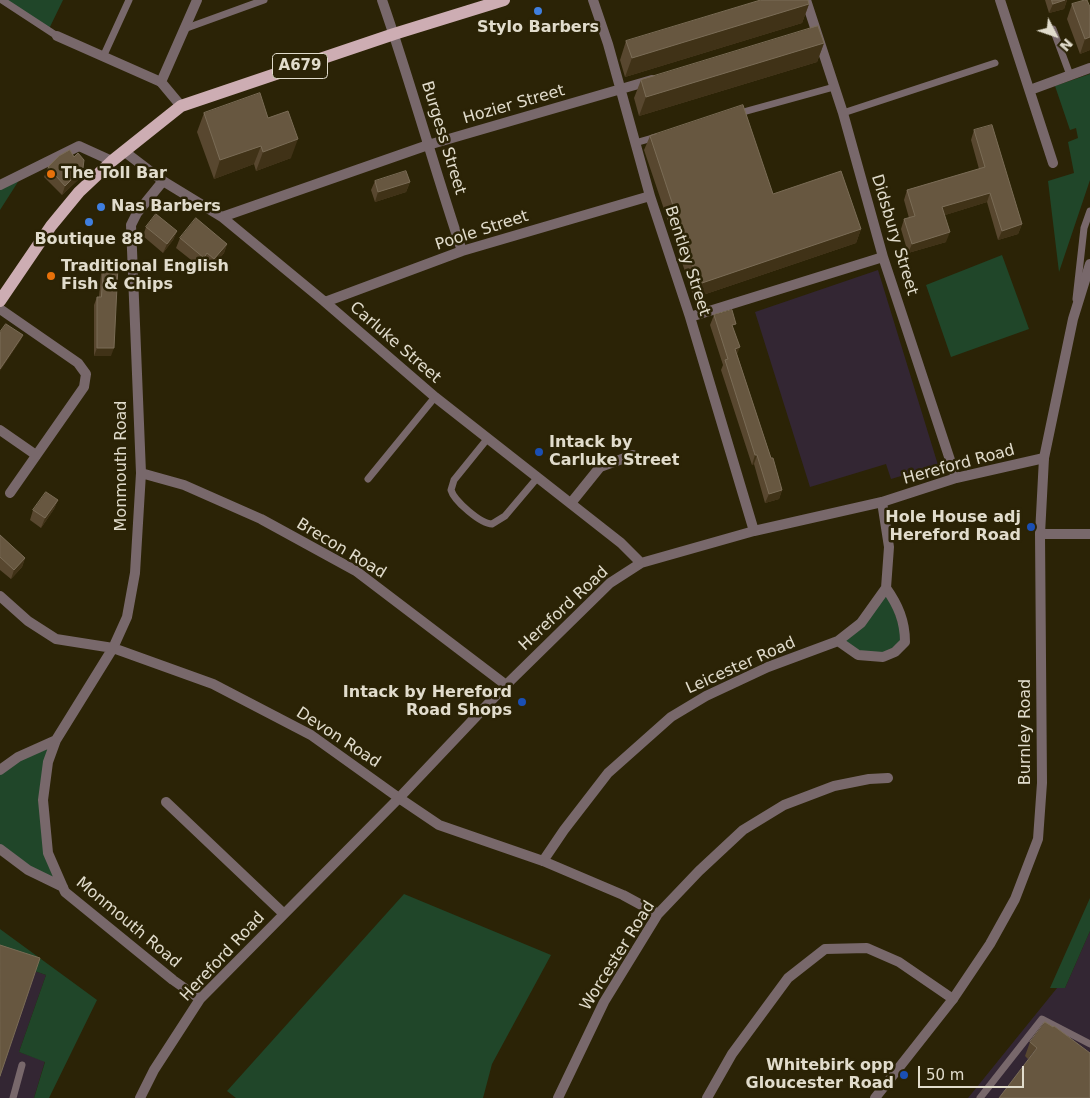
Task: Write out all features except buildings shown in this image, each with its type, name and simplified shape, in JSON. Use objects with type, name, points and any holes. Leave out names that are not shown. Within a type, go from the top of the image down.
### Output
[{"type":"main road","name":"A679","points":[[0,301],[51,226],[79,192],[112,162],[181,106],[394,34],[504,0]]},
{"type":"street","points":[[161,82],[197,0]]},
{"type":"street","name":"Burgess Street","points":[[382,0],[418,105],[428,145],[462,252]]},
{"type":"street","name":"Bentley Street","points":[[593,0],[608,44],[650,196],[690,316],[754,531]]},
{"type":"street","name":"Didsbury Street","points":[[806,0],[813,33],[834,87],[883,258],[956,478]]},
{"type":"street","points":[[1000,0],[1053,164]]},
{"type":"street","points":[[57,36],[161,82],[181,106]]},
{"type":"street","points":[[1030,90],[1090,68]]},
{"type":"street","name":"Hozier Street","points":[[222,217],[428,145],[658,78]]},
{"type":"street","points":[[0,185],[79,146],[112,162]]},
{"type":"street","name":"Carluke Street","points":[[125,152],[163,181],[222,217],[325,302],[435,397],[621,543],[641,563]]},
{"type":"street","name":"Monmouth Road","points":[[163,181],[137,213],[131,225],[141,473],[135,573],[127,617],[114,648],[56,740],[48,762],[43,800],[48,853],[65,892],[173,980],[200,999]]},
{"type":"street","name":"Poole Street","points":[[325,302],[462,252],[650,196]]},
{"type":"street","points":[[690,316],[883,258]]},
{"type":"street","name":"Burnley Road","points":[[875,1098],[953,999],[990,944],[1015,900],[1038,839],[1042,783],[1040,534],[1044,458],[1073,319],[1090,264]]},
{"type":"street","points":[[0,309],[78,364],[86,374],[84,387],[10,493]]},
{"type":"street","points":[[0,430],[36,455]]},
{"type":"street","points":[[571,504],[600,467],[633,455]]},
{"type":"street","name":"Hereford Road","points":[[140,1098],[154,1070],[200,999],[400,798],[506,685],[610,583],[641,563],[754,531],[882,502],[956,478],[1044,458]]},
{"type":"street","name":"Brecon Road","points":[[141,473],[184,485],[261,519],[356,571],[506,685]]},
{"type":"street","points":[[838,641],[858,655],[883,657],[895,652],[905,642],[905,626],[893,598],[886,588],[889,547],[882,502]]},
{"type":"street","points":[[1040,534],[1090,534]]},
{"type":"street","name":"Leicester Road","points":[[543,862],[564,830],[608,773],[672,717],[706,696],[759,672],[838,641],[861,623],[886,588]]},
{"type":"street","name":"Devon Road","points":[[0,596],[28,620],[56,639],[114,648],[213,684],[311,735],[439,824],[543,862],[623,895],[658,914]]},
{"type":"street","points":[[0,770],[18,758],[56,740]]},
{"type":"street","name":"Worcester Road","points":[[558,1098],[604,1002],[658,914],[699,870],[744,830],[784,806],[834,786],[869,779],[888,778]]},
{"type":"street","name":"Hereford Road","points":[[166,802],[284,914]]},
{"type":"street","name":"Monmouth Road","points":[[0,849],[28,870],[63,887]]},
{"type":"street","points":[[707,1098],[732,1054],[788,978],[825,949],[867,948],[899,962],[953,999]]},
{"type":"lane","points":[[2,0],[57,36]]},
{"type":"lane","points":[[103,57],[129,0]]},
{"type":"lane","points":[[184,29],[264,0]]},
{"type":"lane","points":[[1052,29],[1070,75]]},
{"type":"lane","points":[[842,113],[995,63]]},
{"type":"lane","points":[[730,116],[834,87]]},
{"type":"lane","points":[[635,143],[664,135]]},
{"type":"lane","name":"Burnley Road","points":[[1073,319],[1084,228],[1090,211]]},
{"type":"lane","points":[[368,479],[435,397]]},
{"type":"lane","points":[[488,438],[454,480],[451,490],[456,499],[483,522],[492,524],[506,516],[538,477]]},
{"type":"lane","points":[[980,1098],[1042,1020],[1090,1044]]},
{"type":"lane","points":[[13,1098],[22,1065]]},
{"type":"shaded area","points":[[878,270],[938,465],[891,479],[886,464],[810,487],[755,312]]},
{"type":"shaded area","points":[[1090,931],[1090,1098],[968,1098],[1057,988],[1065,988]]},
{"type":"shaded area","points":[[0,959],[46,975],[19,1052],[45,1061],[34,1098],[0,1098]]},
{"type":"green space","points":[[4,0],[63,0],[48,31]]},
{"type":"green space","points":[[1090,74],[1090,180],[1059,272],[1048,181],[1074,173],[1068,142],[1078,138],[1076,128],[1070,130],[1055,86]]},
{"type":"green space","points":[[23,174],[0,210],[0,185]]},
{"type":"green space","points":[[1002,255],[1029,329],[951,357],[926,285]]},
{"type":"green space","points":[[886,588],[905,642],[883,657],[858,655],[838,641]]},
{"type":"green space","points":[[56,740],[43,800],[48,853],[63,887],[0,849],[0,770]]},
{"type":"green space","points":[[404,894],[551,955],[492,1064],[483,1098],[236,1098],[227,1091]]},
{"type":"green space","points":[[1090,898],[1090,931],[1065,988],[1050,988]]},
{"type":"green space","points":[[0,929],[97,1000],[49,1098],[34,1098],[45,1062],[19,1052],[46,975],[0,959]]},
{"type":"place","name":"Stylo Barbers","points":[[538,11]]},
{"type":"place","name":"The Toll Bar","points":[[51,174]]},
{"type":"place","name":"Nas Barbers","points":[[101,207]]},
{"type":"place","name":"Boutique 88","points":[[89,222]]},
{"type":"place","name":"Traditional English Fish & Chips","points":[[51,276]]},
{"type":"place","name":"Intack by Carluke Street","points":[[539,452]]},
{"type":"place","name":"Hole House adj Hereford Road","points":[[1031,527]]},
{"type":"place","name":"Intack by Hereford Road Shops","points":[[522,702]]},
{"type":"place","name":"Whitebirk opp Gloucester Road","points":[[904,1075]]}]
